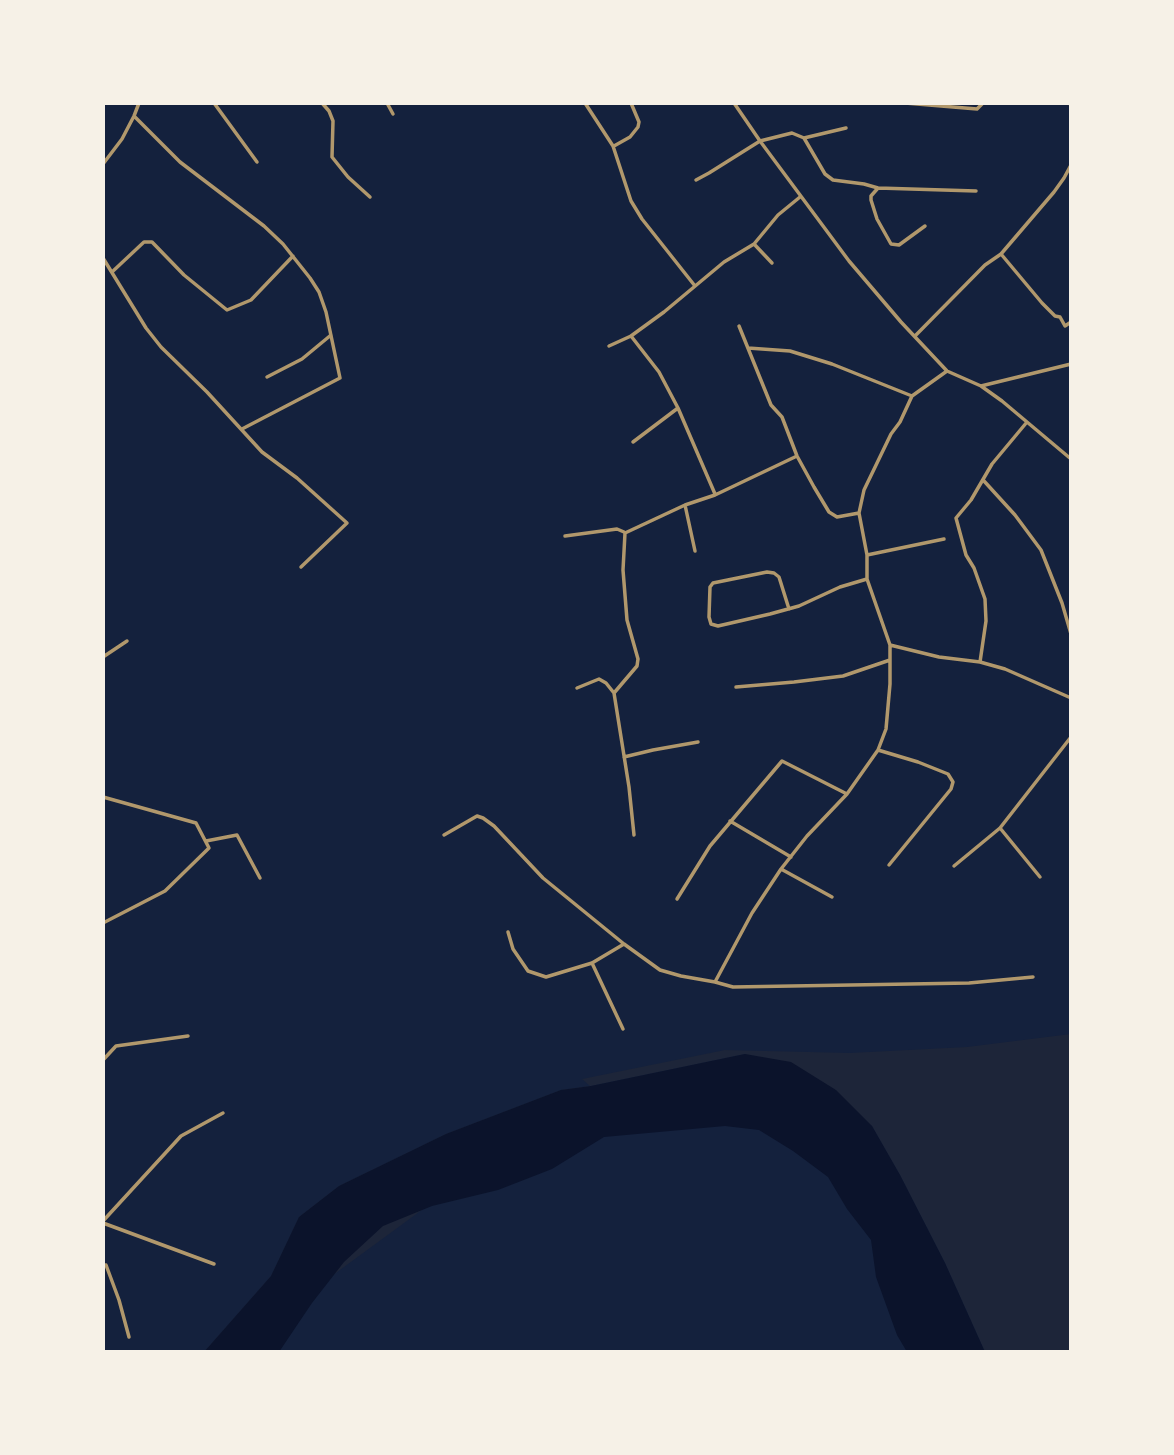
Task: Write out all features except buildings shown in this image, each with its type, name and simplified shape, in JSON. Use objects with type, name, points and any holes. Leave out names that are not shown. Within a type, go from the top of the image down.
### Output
[{"type":"street","points":[[103,164],[122,139],[139,103]]},
{"type":"street","points":[[214,103],[257,162]]},
{"type":"street","points":[[322,103],[329,110],[333,121],[332,157],[348,177],[370,197]]},
{"type":"street","points":[[387,103],[393,114]]},
{"type":"street","points":[[585,103],[613,146],[631,201],[695,286]]},
{"type":"street","points":[[613,146],[630,137],[638,127],[639,122],[631,103]]},
{"type":"street","points":[[734,103],[849,261],[947,371],[981,386],[1071,459]]},
{"type":"street","points":[[905,103],[969,109],[977,109],[983,103]]},
{"type":"street","points":[[134,116],[180,162],[264,226],[283,244],[319,292],[326,312],[341,379],[242,429]]},
{"type":"street","points":[[696,180],[760,141],[792,134],[804,138],[846,128]]},
{"type":"street","points":[[804,138],[828,177],[842,182],[878,188],[976,191]]},
{"type":"street","points":[[915,335],[985,265],[1001,254],[1054,192],[1071,165]]},
{"type":"street","points":[[878,188],[871,200],[877,219],[891,244],[900,245],[925,226]]},
{"type":"street","points":[[609,346],[631,336],[724,262],[754,244],[778,215],[800,197]]},
{"type":"street","points":[[112,272],[144,242],[152,242],[184,275],[227,310],[251,300],[293,256]]},
{"type":"street","points":[[754,244],[772,264]]},
{"type":"street","points":[[1001,254],[1042,303],[1055,316],[1060,317],[1065,326],[1071,322]]},
{"type":"street","points":[[103,258],[146,328],[161,347],[262,452],[297,478],[347,523],[301,567]]},
{"type":"street","points":[[739,326],[771,405],[782,417],[797,456],[829,512],[837,517],[859,513]]},
{"type":"street","points":[[267,377],[302,359],[331,335]]},
{"type":"street","points":[[631,336],[659,372],[678,408],[715,495]]},
{"type":"street","points":[[748,348],[790,351],[832,364],[912,396]]},
{"type":"street","points":[[981,386],[1071,364]]},
{"type":"street","points":[[715,982],[752,913],[781,869],[807,836],[847,794],[878,750],[888,721],[890,645],[867,579],[867,555],[859,513],[864,490],[912,396],[947,371]]},
{"type":"street","points":[[633,442],[678,408]]},
{"type":"street","points":[[980,662],[986,621],[985,599],[967,555],[956,518],[984,481],[992,464],[1027,422]]},
{"type":"street","points":[[625,533],[797,456]]},
{"type":"street","points":[[984,481],[1015,515],[1041,550],[1071,634]]},
{"type":"street","points":[[685,505],[695,551]]},
{"type":"street","points":[[565,536],[617,529],[625,533]]},
{"type":"street","points":[[614,694],[636,666],[638,659],[627,620],[623,570],[625,533]]},
{"type":"street","points":[[867,555],[944,539]]},
{"type":"street","points":[[789,609],[779,577],[774,573],[767,572],[713,583],[710,587],[709,617],[714,626],[789,609],[799,606],[840,587],[867,579]]},
{"type":"street","points":[[103,657],[127,641]]},
{"type":"street","points":[[890,645],[1005,669],[1071,698]]},
{"type":"street","points":[[736,687],[843,676],[890,660]]},
{"type":"street","points":[[577,688],[599,679],[606,683],[614,694],[634,835]]},
{"type":"street","points":[[954,866],[1000,828],[1071,737]]},
{"type":"street","points":[[624,758],[698,742]]},
{"type":"street","points":[[878,750],[948,774],[953,782],[951,789],[888,865]]},
{"type":"street","points":[[677,899],[710,846],[782,761],[847,794]]},
{"type":"street","points":[[103,797],[196,822],[209,848],[164,891],[103,923]]},
{"type":"street","points":[[444,835],[477,816],[484,818],[543,877],[660,970],[733,987],[969,983],[1033,976]]},
{"type":"street","points":[[730,821],[790,857]]},
{"type":"street","points":[[1000,828],[1040,877]]},
{"type":"street","points":[[206,841],[237,835],[260,878]]},
{"type":"street","points":[[781,869],[832,897]]},
{"type":"street","points":[[508,932],[513,949],[528,971],[546,977],[592,963],[624,944]]},
{"type":"street","points":[[592,963],[623,1028]]},
{"type":"street","points":[[103,1060],[116,1046],[188,1036]]},
{"type":"street","points":[[214,1265],[103,1222],[181,1136],[223,1113]]},
{"type":"street","points":[[103,1265],[106,1265],[119,1300],[129,1337]]},
{"type":"shaded area","points":[[1071,1034],[1071,1352],[985,1352],[945,1263],[872,1126],[745,1054],[591,1086],[228,1352],[204,1352],[271,1276],[299,1217],[339,1186],[446,1134],[561,1090],[590,1086],[582,1079],[725,1050],[850,1053],[967,1047]]},
{"type":"shaded area","points":[[745,1054],[791,1062],[836,1090],[872,1126],[945,1263],[985,1352],[907,1352],[897,1335],[876,1277],[871,1240],[847,1209],[828,1177],[759,1130],[725,1126],[604,1137],[552,1169],[498,1190],[432,1206],[383,1226],[344,1262],[279,1352],[204,1352],[271,1276],[299,1217],[339,1186],[446,1134],[561,1090]]}]
